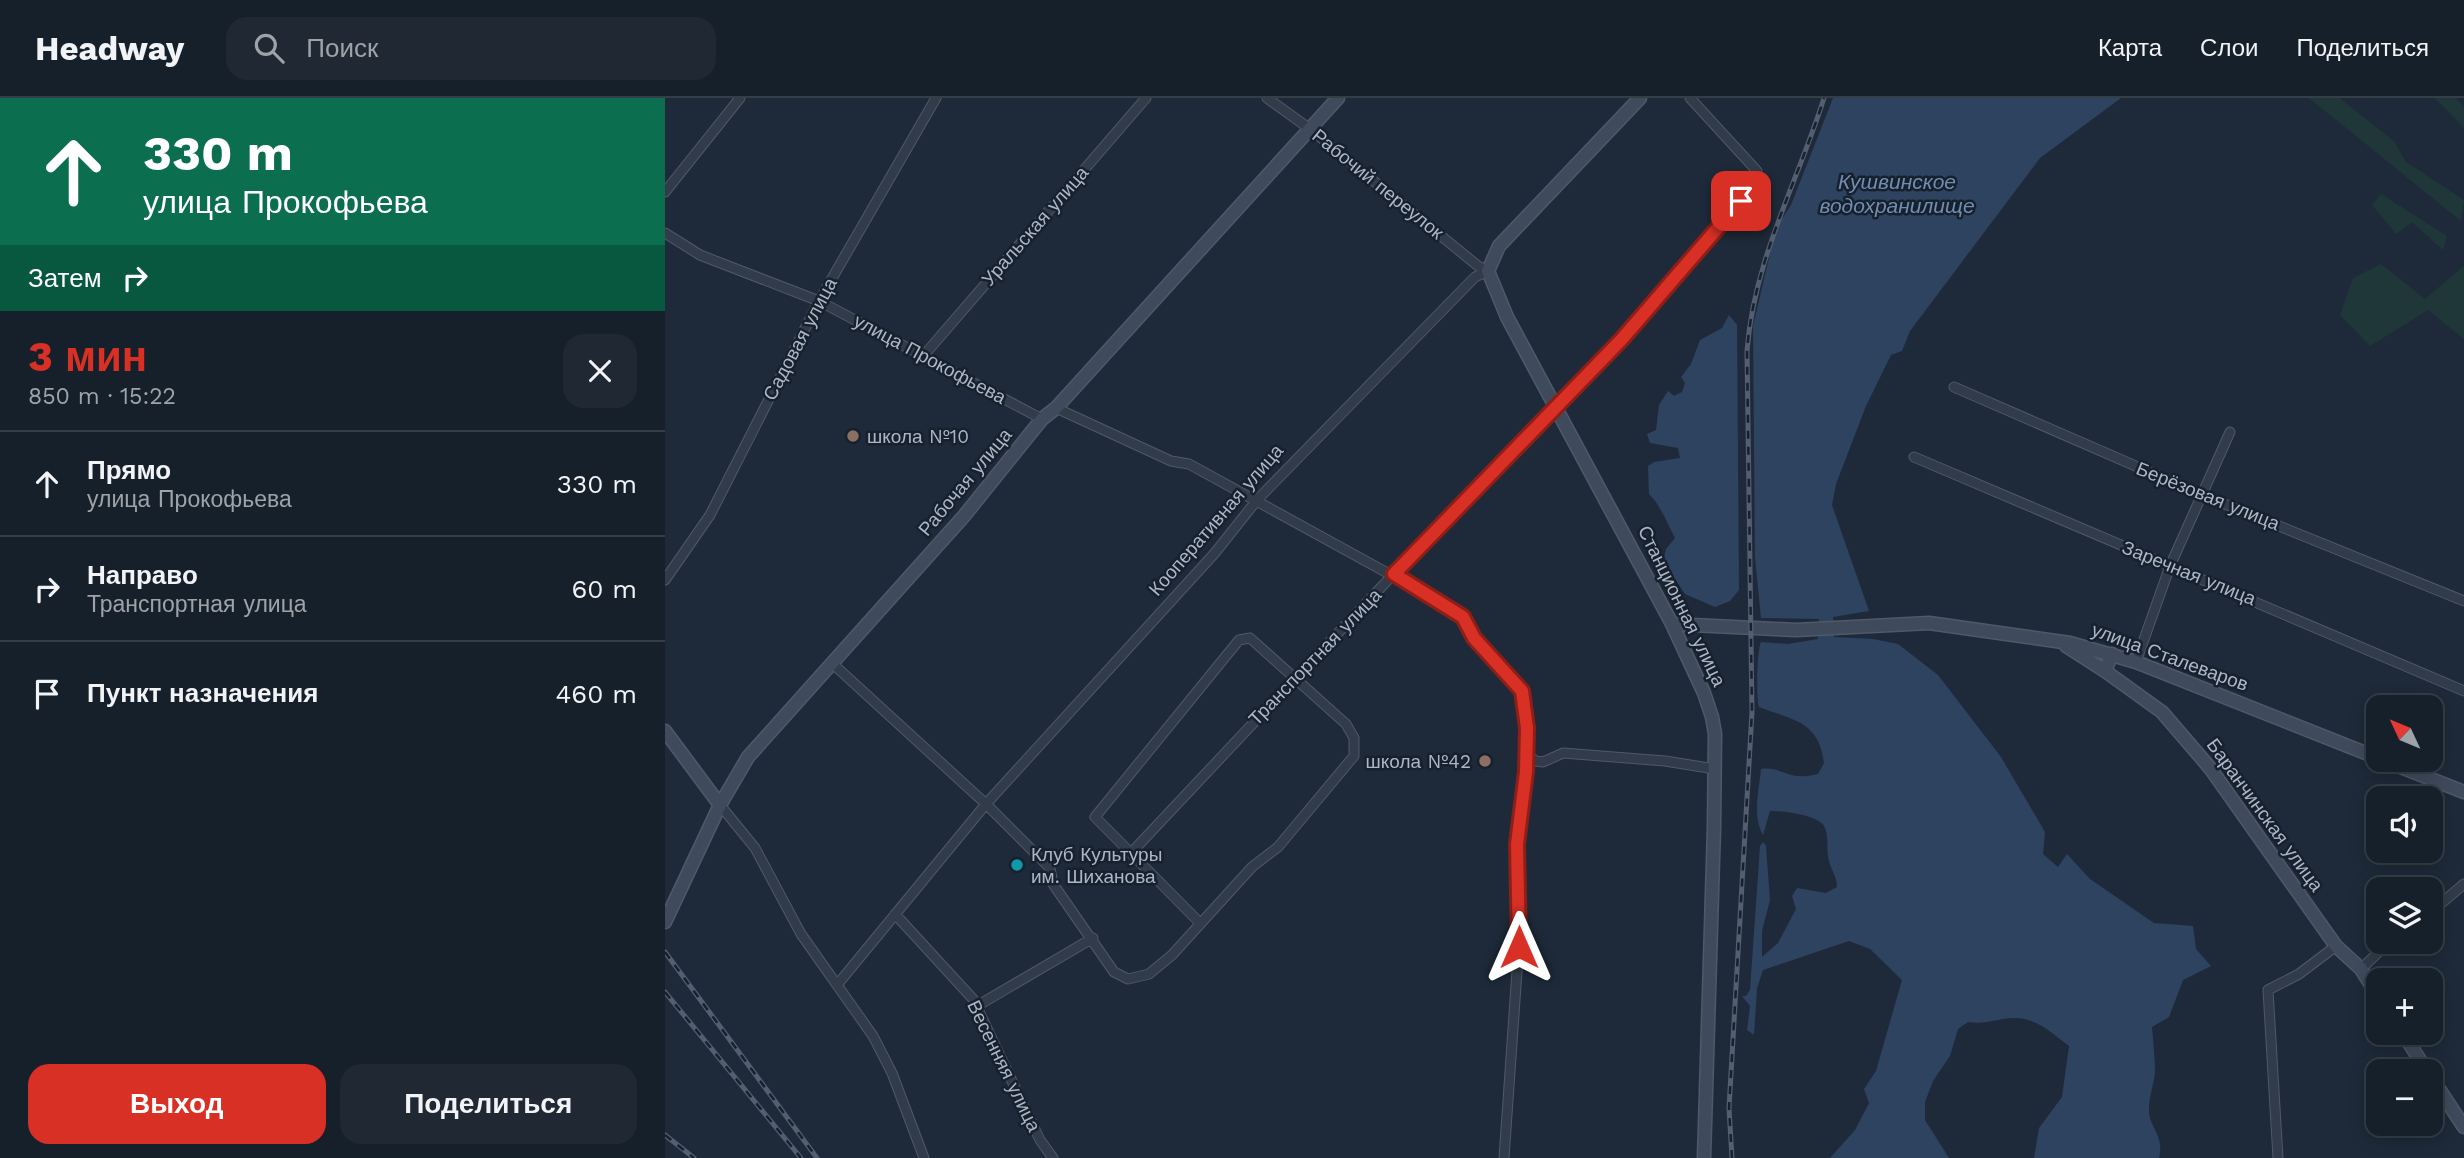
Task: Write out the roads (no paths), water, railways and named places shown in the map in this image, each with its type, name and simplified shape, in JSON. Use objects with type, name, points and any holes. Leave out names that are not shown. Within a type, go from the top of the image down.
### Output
[{"type":"street","points":[[665,192],[740,98]]},
{"type":"street","name":"Садовая улица","points":[[665,580],[710,514],[819,300],[936,98]]},
{"type":"street","name":"Уральская улица","points":[[925,354],[1146,98]]},
{"type":"street","name":"Рабочий переулок","points":[[1267,98],[1310,129],[1478,266],[1488,271]]},
{"type":"street","name":"Рабочая улица","points":[[667,919],[720,805],[748,757],[964,516],[1042,419],[1056,408],[1338,98]]},
{"type":"street","name":"Кооперативная улица","points":[[837,985],[986,804],[1214,554],[1257,500],[1475,277],[1488,271],[1499,246],[1640,98]]},
{"type":"street","name":"Транспортная улица","points":[[1131,853],[1556,407],[1702,249],[1755,184],[1757,171],[1690,98]]},
{"type":"street","name":"улица Прокофьева","points":[[665,233],[700,255],[819,300],[925,354],[1042,419]]},
{"type":"street","name":"Станционная улица","points":[[1488,271],[1507,317],[1672,624],[1709,706],[1714,734],[1715,769],[1704,1158]]},
{"type":"street","name":"Берёзовая улица","points":[[1954,387],[2200,494],[2464,601]]},
{"type":"street","points":[[1056,408],[1171,461],[1189,464],[1394,574],[1453,609],[1522,691],[1526,752],[1517,844],[1520,928],[1518,984],[1504,1158]]},
{"type":"street","points":[[2136,662],[2170,566],[2230,432]]},
{"type":"street","name":"Заречная улица","points":[[1914,457],[2464,691]]},
{"type":"street","name":"улица Сталеваров","points":[[1672,624],[1796,630],[1856,625],[1947,624],[2057,640],[2136,662],[2366,753]]},
{"type":"street","points":[[833,664],[986,804],[1050,868],[1053,884],[1119,977],[1138,978],[1149,974],[1167,960],[1252,867],[1278,846],[1355,756],[1354,738],[1346,724],[1246,637],[1239,640],[1095,817],[1131,853],[1137,863],[1200,923]]},
{"type":"street","name":"Баранчинская улица","points":[[2057,640],[2162,712],[2210,768],[2336,946],[2366,977]]},
{"type":"street","points":[[2105,671],[2112,654]]},
{"type":"street","points":[[665,731],[755,848],[801,934],[883,1054],[924,1158]]},
{"type":"street","points":[[1526,752],[1535,761],[1543,762]]},
{"type":"street","points":[[1525,783],[1543,762],[1563,753],[1665,761],[1715,769]]},
{"type":"street","name":"улица Сталеваров","points":[[2414,772],[2464,792]]},
{"type":"street","points":[[2443,902],[2464,884]]},
{"type":"street","name":"Весенняя улица","points":[[895,914],[977,1006],[1040,1140],[1053,1158]]},
{"type":"street","points":[[977,1006],[1093,938]]},
{"type":"street","points":[[2278,1158],[2268,990],[2299,974],[2336,946]]},
{"type":"street","points":[[2361,969],[2377,954]]},
{"type":"street","points":[[2443,1095],[2464,1127]]},
{"type":"water","name":"Кушвинское водохранилище","points":[[1833,98],[2121,98],[2040,158],[1910,331],[1902,351],[1891,355],[1866,406],[1836,484],[1832,505],[1869,611],[1833,617],[1834,637],[1873,639],[1898,644],[1938,675],[2001,757],[2045,832],[2043,854],[2058,867],[2067,854],[2090,879],[2154,923],[2193,926],[2196,949],[2211,966],[2183,980],[2169,1017],[2152,1027],[2155,1072],[2149,1115],[2160,1143],[2159,1158],[2034,1158],[2039,1128],[2062,1097],[2069,1046],[2038,1024],[2017,1018],[1968,1022],[1958,1029],[1950,1056],[1933,1081],[1925,1102],[1925,1120],[1949,1158],[1830,1158],[1855,1130],[1869,1103],[1864,1089],[1876,1071],[1902,980],[1870,949],[1849,941],[1763,970],[1757,988],[1754,1035],[1747,1030],[1750,1006],[1742,996],[1746,996],[1750,990],[1760,846],[1763,842],[1766,846],[1770,900],[1762,931],[1762,957],[1778,943],[1796,909],[1792,896],[1797,888],[1826,893],[1837,887],[1822,824],[1801,815],[1770,811],[1763,835],[1758,820],[1761,769],[1808,776],[1818,774],[1824,763],[1817,738],[1810,730],[1793,719],[1759,707],[1758,702],[1761,642],[1788,644],[1818,639],[1819,619],[1761,618],[1755,558],[1753,326],[1776,228],[1791,205]]},
{"type":"water","points":[[1729,315],[1737,325],[1739,590],[1730,601],[1715,607],[1685,594],[1663,561],[1666,549],[1675,538],[1649,494],[1648,466],[1654,462],[1680,458],[1678,448],[1650,443],[1647,434],[1656,430],[1659,405],[1668,391],[1674,396],[1682,392],[1685,383],[1681,377],[1691,364],[1700,340],[1722,328]]},
{"type":"railway","points":[[1732,1158],[1729,1108],[1752,712],[1747,351],[1751,317],[1767,253],[1824,98]]},
{"type":"railway","points":[[665,952],[817,1158]]},
{"type":"railway","points":[[665,992],[801,1158]]},
{"type":"railway","points":[[665,1135],[694,1158]]},
{"type":"place","name":"школа №10","points":[[853,436]]},
{"type":"place","name":"школа №42","points":[[1485,761]]},
{"type":"place","name":"Клуб Культуры им. Шиханова","points":[[1017,865]]}]
